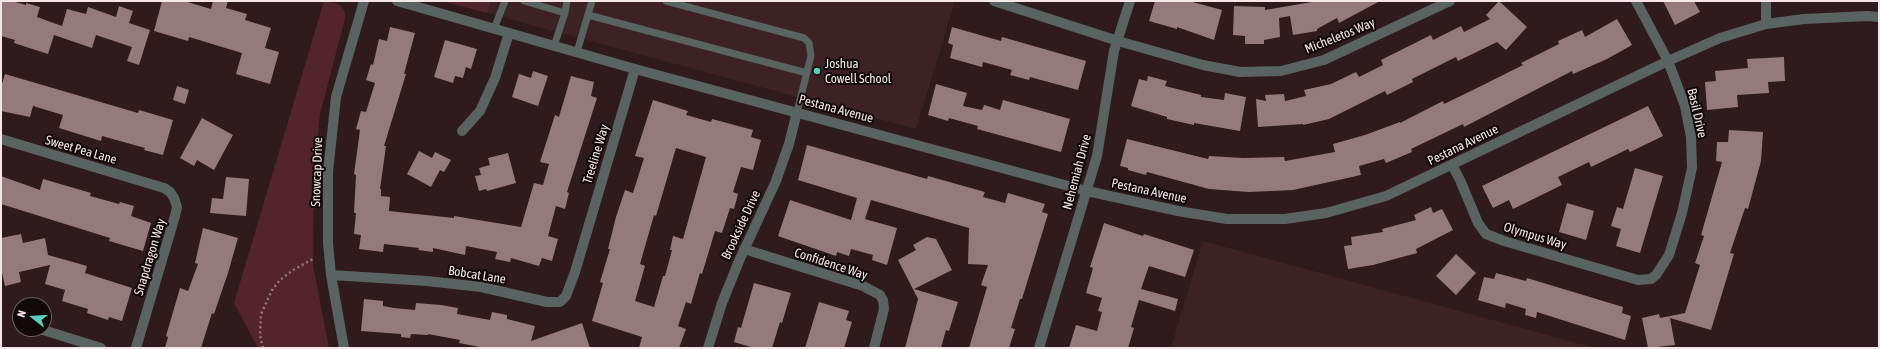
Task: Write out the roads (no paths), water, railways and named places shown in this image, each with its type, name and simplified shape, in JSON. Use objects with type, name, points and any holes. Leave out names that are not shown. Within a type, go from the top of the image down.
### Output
[{"type":"street","name":"Snowcap Drive","points":[[344,348],[331,276],[328,243],[328,172],[336,97],[364,1]]},
{"type":"street","name":"Pestana Avenue","points":[[397,1],[635,69],[1087,191],[1178,211],[1227,219],[1285,219],[1326,213],[1386,196],[1668,61],[1720,38],[1766,24],[1804,19],[1867,16],[1879,17]]},
{"type":"street","name":"Micheletos Way","points":[[994,1],[1118,41],[1210,67],[1240,72],[1281,71],[1324,60],[1450,1]]},
{"type":"street","name":"Nehemiah Drive","points":[[1039,348],[1097,156],[1110,70],[1130,1]]},
{"type":"street","name":"Basil Drive","points":[[1636,1],[1668,61],[1684,106],[1691,137],[1692,168],[1682,213],[1669,255],[1663,267],[1651,279]]},
{"type":"street","points":[[1766,1],[1766,24]]},
{"type":"street","points":[[462,131],[480,111],[495,78],[509,33]]},
{"type":"street","name":"Treeline Way","points":[[581,248],[635,69]]},
{"type":"street","name":"Brookside Drive","points":[[708,348],[722,303],[744,250],[776,181],[789,144],[797,112]]},
{"type":"street","name":"Sweet Pea Lane","points":[[1,140],[154,185]]},
{"type":"street","name":"Olympus Way","points":[[1452,165],[1478,223],[1486,234],[1504,241],[1638,280],[1651,279]]},
{"type":"street","name":"Snapdragon Way","points":[[136,348],[176,216],[177,207],[170,192],[154,185]]},
{"type":"street","name":"Bobcat Lane","points":[[331,276],[427,281],[481,287],[547,302],[560,302],[566,296],[581,248]]},
{"type":"street","name":"Confidence Way","points":[[744,250],[863,286],[880,295],[883,300],[884,313],[874,348]]},
{"type":"street","points":[[52,333],[101,348]]},
{"type":"lane","points":[[494,29],[505,1]]},
{"type":"lane","points":[[524,1],[565,13]]},
{"type":"lane","points":[[554,46],[565,13],[567,1]]},
{"type":"lane","points":[[577,52],[592,1]]},
{"type":"lane","points":[[666,1],[804,38],[809,43],[811,56],[797,112]]},
{"type":"lane","points":[[588,14],[807,74]]},
{"type":"place","name":"Joshua Cowell School","points":[[817,71]]}]
